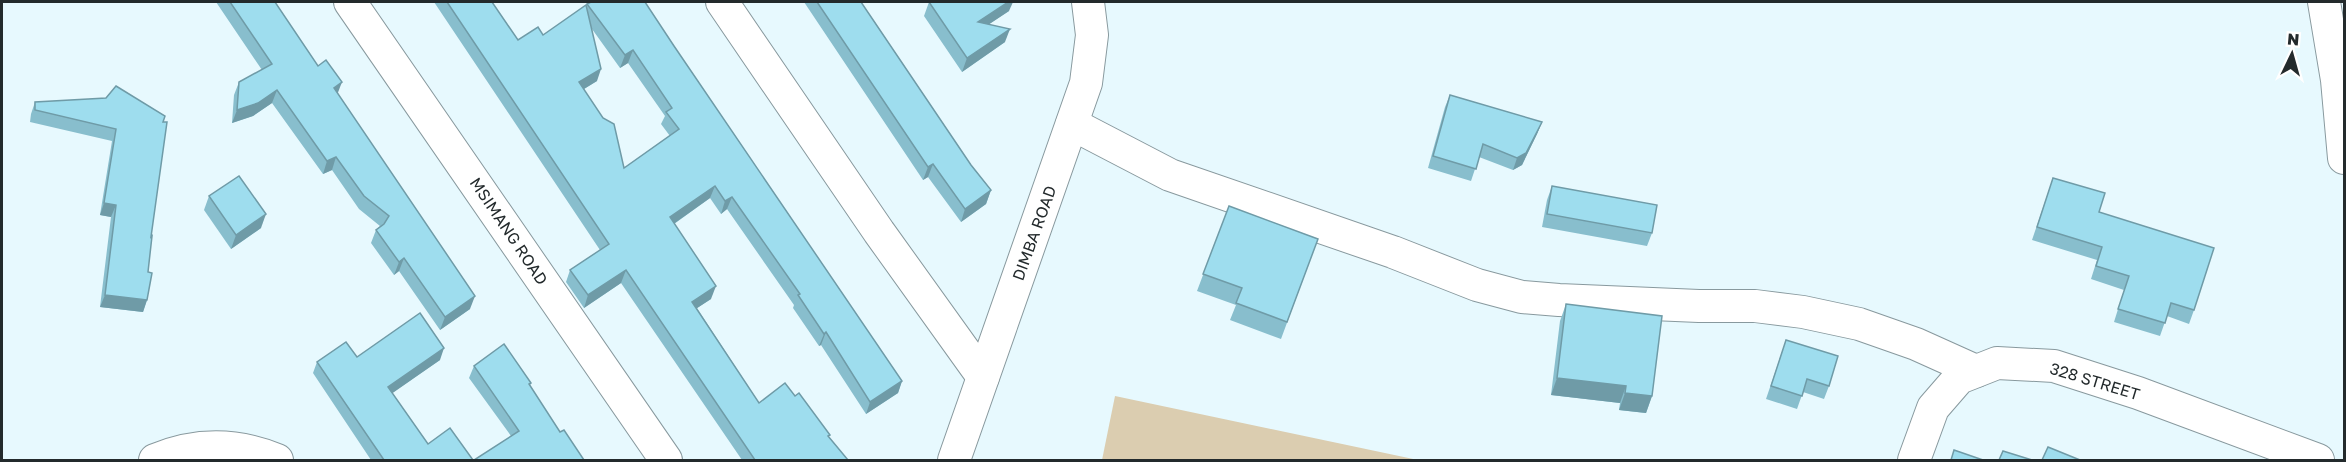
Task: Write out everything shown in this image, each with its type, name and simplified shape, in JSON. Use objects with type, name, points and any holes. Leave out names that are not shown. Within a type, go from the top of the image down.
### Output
[{"type":"street","name":"MSIMANG ROAD","points":[[350,2],[666,460]]},
{"type":"street","points":[[722,2],[879,232],[982,377]]},
{"type":"street","name":"DIMBA ROAD","points":[[954,460],[1086,83],[1092,35],[1088,2]]},
{"type":"street","points":[[2324,2],[2337,80],[2344,158]]},
{"type":"street","points":[[1072,124],[1170,176],[1393,252],[1477,285],[1522,297],[1558,300],[1755,306],[1803,312],[1859,324],[1916,344],[1976,371]]},
{"type":"street","name":"328 STREET","points":[[1914,460],[1933,408],[1959,378],[1997,363],[2054,366],[2138,393],[2318,460]]},
{"type":"street","points":[[155,460],[208,446],[254,450],[277,460]]},
{"type":"shaded area","points":[[1115,396],[1418,460],[1102,460]]},
{"type":"building","points":[[230,2],[275,2],[318,66],[326,60],[342,82],[334,88],[475,296],[445,317],[404,258],[399,262],[376,230],[389,216],[364,196],[336,157],[327,161],[277,90],[258,103],[237,110],[239,82],[272,64]]},
{"type":"building","points":[[447,2],[492,2],[518,40],[538,27],[543,35],[586,5],[601,69],[579,82],[603,118],[614,124],[624,168],[679,129],[666,112],[672,108],[633,50],[625,55],[587,4],[591,2],[645,2],[902,381],[870,402],[826,332],[824,334],[798,295],[800,294],[732,197],[725,201],[715,186],[670,217],[716,286],[692,302],[759,403],[785,383],[795,396],[799,393],[830,435],[828,436],[848,460],[755,460],[626,270],[588,295],[570,270],[609,244]]},
{"type":"building","points":[[817,2],[861,2],[971,165],[991,190],[965,209],[933,164],[928,167]]},
{"type":"building","points":[[929,2],[1008,2],[978,22],[1010,29],[967,58]]},
{"type":"building","points":[[116,86],[165,116],[163,122],[167,122],[151,237],[148,272],[152,273],[147,300],[105,295],[116,205],[104,203],[116,129],[35,110],[35,102],[106,98]]},
{"type":"building","points":[[1450,95],[1542,122],[1526,153],[1517,158],[1483,144],[1476,169],[1433,156]]},
{"type":"building","points":[[239,176],[266,214],[236,235],[209,196]]},
{"type":"building","points":[[2053,178],[2105,193],[2099,212],[2214,248],[2194,310],[2171,303],[2165,323],[2118,309],[2129,276],[2096,266],[2102,247],[2037,227]]},
{"type":"building","points":[[1552,186],[1657,205],[1652,233],[1547,214]]},
{"type":"building","points":[[1229,206],[1318,239],[1287,322],[1236,303],[1242,288],[1203,274]]},
{"type":"building","points":[[1566,304],[1662,316],[1652,396],[1625,393],[1626,386],[1557,378]]},
{"type":"building","points":[[420,313],[444,348],[388,387],[428,444],[450,428],[473,460],[384,460],[317,362],[346,342],[357,357]]},
{"type":"building","points":[[1786,340],[1838,356],[1829,386],[1807,379],[1802,396],[1771,386]]},
{"type":"building","points":[[504,344],[531,383],[529,384],[560,432],[564,430],[584,460],[474,460],[519,431],[474,366]]},
{"type":"building","points":[[2048,447],[2080,460],[2042,460]]},
{"type":"building","points":[[1954,450],[1983,460],[1951,460]]},
{"type":"building","points":[[2003,451],[2032,460],[1999,460]]}]
